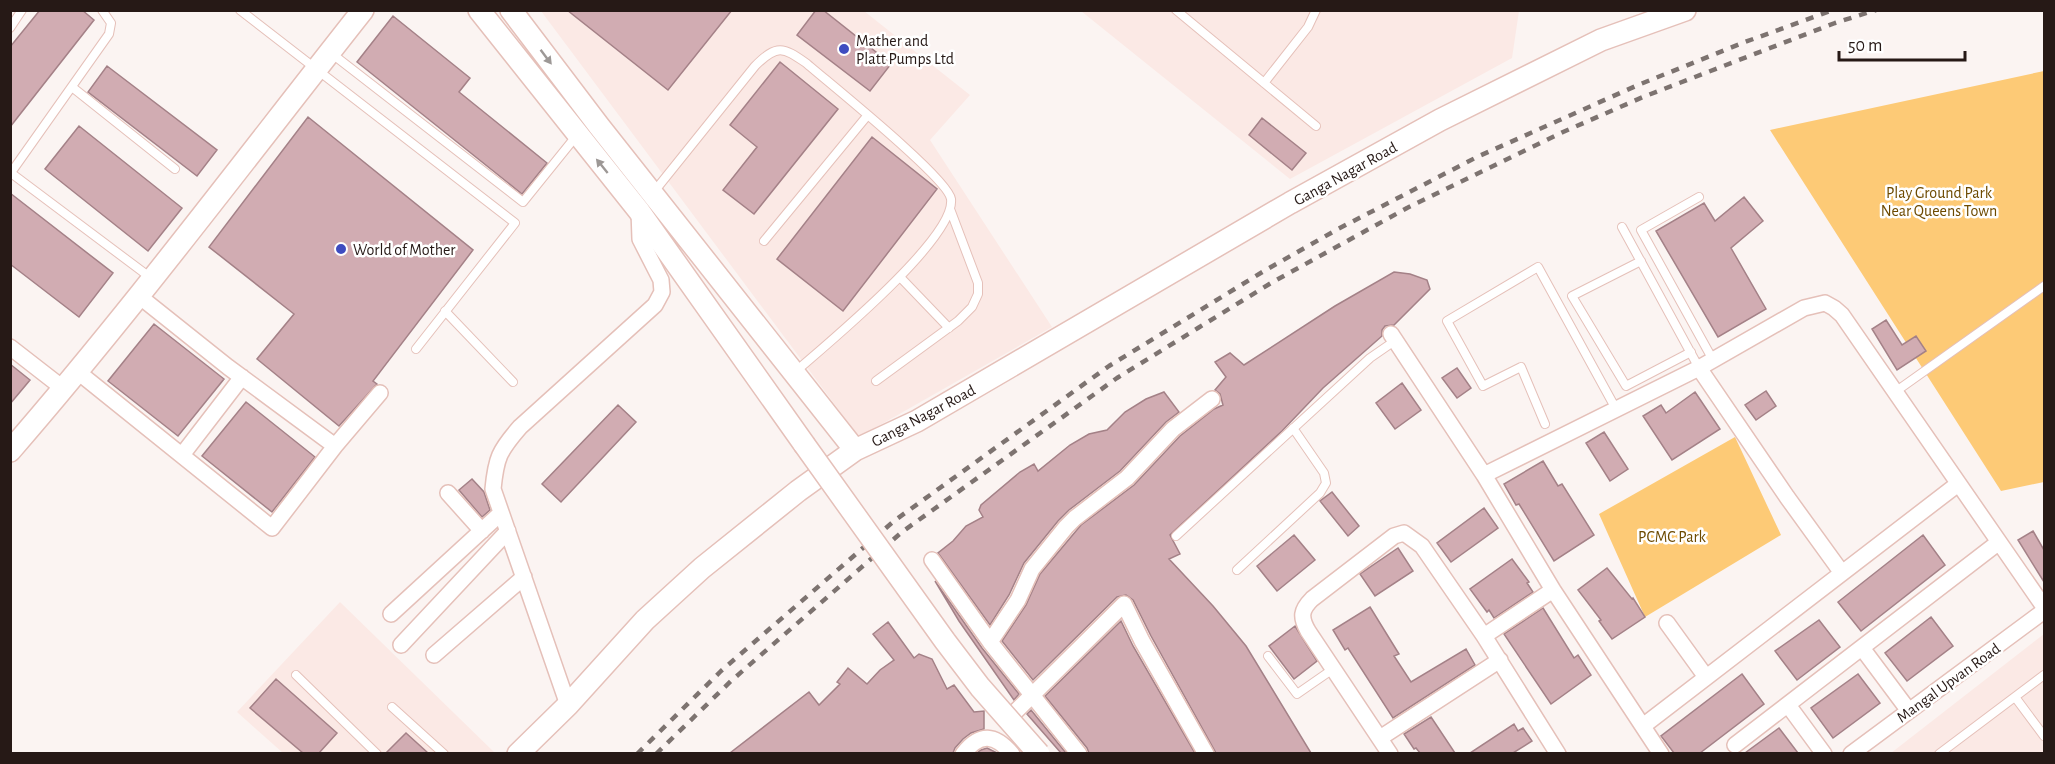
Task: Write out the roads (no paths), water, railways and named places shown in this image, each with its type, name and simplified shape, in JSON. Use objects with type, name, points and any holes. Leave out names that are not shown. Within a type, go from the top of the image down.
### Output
[{"type":"street","points":[[10,451],[140,296],[363,10]]},
{"type":"street","points":[[479,10],[639,211],[945,642],[980,687],[1039,753]]},
{"type":"street","name":"Ganga Nagar Road","points":[[511,10],[652,194],[855,450],[917,421],[1290,204],[1440,120],[1601,40],[1684,10]]},
{"type":"street","points":[[568,705],[493,489],[496,463],[503,447],[520,427],[655,305],[662,292],[661,280],[640,239],[639,211],[652,194]]},
{"type":"street","points":[[140,296],[242,377],[335,446]]},
{"type":"street","points":[[1484,475],[1699,368],[1804,308],[1825,303],[1842,315],[2044,609]]},
{"type":"street","points":[[1394,337],[1484,475],[1553,590],[1661,753]]},
{"type":"street","points":[[10,347],[64,389]]},
{"type":"street","points":[[1699,368],[1842,573]]},
{"type":"street","points":[[78,372],[273,528],[335,446],[380,393]]},
{"type":"street","points":[[182,455],[242,377]]},
{"type":"street","points":[[990,642],[1018,600],[1032,569],[1066,527],[1127,478],[1173,429],[1212,399]]},
{"type":"street","points":[[518,753],[568,705],[645,620],[702,568],[798,491],[855,450]]},
{"type":"street","points":[[1643,726],[1958,484]]},
{"type":"street","points":[[448,493],[482,531]]},
{"type":"street","points":[[391,614],[501,513]]},
{"type":"street","points":[[400,645],[508,531]]},
{"type":"street","points":[[1390,753],[1302,621],[1302,612],[1305,606],[1394,536],[1404,533],[1422,546],[1500,660],[1558,753]]},
{"type":"street","points":[[1735,745],[1999,542]]},
{"type":"street","points":[[932,560],[990,642],[1079,753]]},
{"type":"street","points":[[434,655],[524,577]]},
{"type":"street","points":[[1484,636],[1553,590]]},
{"type":"street","points":[[1008,719],[1124,604],[1142,641],[1206,753]]},
{"type":"street","name":"Mangal Upvan Road","points":[[1851,753],[2044,609]]},
{"type":"street","points":[[1667,623],[1706,677]]},
{"type":"street","points":[[1862,648],[1910,711]]},
{"type":"street","points":[[1380,738],[1500,660]]},
{"type":"street","points":[[1788,705],[1824,753]]},
{"type":"street","points":[[963,753],[982,738],[994,737],[1012,753]]},
{"type":"lane","points":[[10,27],[22,10]]},
{"type":"lane","points":[[102,10],[111,23],[109,33],[11,173],[152,279]]},
{"type":"lane","points":[[240,10],[515,223],[416,349]]},
{"type":"lane","points":[[1176,10],[1316,126]]},
{"type":"lane","points":[[1264,83],[1308,27],[1316,10]]},
{"type":"lane","points":[[652,194],[755,66],[776,49],[788,51],[806,63],[943,184],[951,198],[950,209],[943,226],[900,277],[794,373]]},
{"type":"lane","points":[[330,52],[523,202],[577,135]]},
{"type":"lane","points":[[72,87],[175,169]]},
{"type":"lane","points":[[765,241],[867,116]]},
{"type":"lane","points":[[1698,197],[1641,230],[1713,360]]},
{"type":"lane","points":[[876,381],[949,328],[972,307],[978,294],[978,283],[950,209]]},
{"type":"lane","points":[[1622,227],[1699,368]]},
{"type":"lane","points":[[1641,261],[1572,296],[1626,386],[1691,352]]},
{"type":"lane","points":[[1545,424],[1521,367],[1483,386],[1447,321],[1538,267],[1616,409]]},
{"type":"lane","points":[[900,277],[949,328]]},
{"type":"lane","points":[[1895,392],[2044,286]]},
{"type":"lane","points":[[445,310],[513,382]]},
{"type":"lane","points":[[1176,537],[1394,337]]},
{"type":"lane","points":[[1237,570],[1320,493],[1326,483],[1324,473],[1293,428]]},
{"type":"lane","points":[[1268,656],[1297,694],[1333,669]]},
{"type":"lane","points":[[296,675],[377,753]]},
{"type":"lane","points":[[1939,753],[2044,675]]},
{"type":"lane","points":[[2015,696],[2044,736]]},
{"type":"lane","points":[[392,708],[444,753]]},
{"type":"railway","points":[[637,754],[721,671],[894,521],[1109,366],[1264,271],[1338,229],[1477,157],[1638,85],[1833,10]]},
{"type":"railway","points":[[656,754],[731,681],[902,532],[1117,378],[1271,283],[1407,208],[1563,132],[1643,97],[1835,23],[1876,10]]},
{"type":"place","name":"Mather and Platt Pumps Ltd","points":[[844,49]]},
{"type":"place","name":"World of Mother","points":[[341,249]]},
{"type":"park label","name":"Play Ground Park Near Queens Town","points":[[1939,201]]},
{"type":"park label","name":"PCMC Park","points":[[1672,536]]}]
